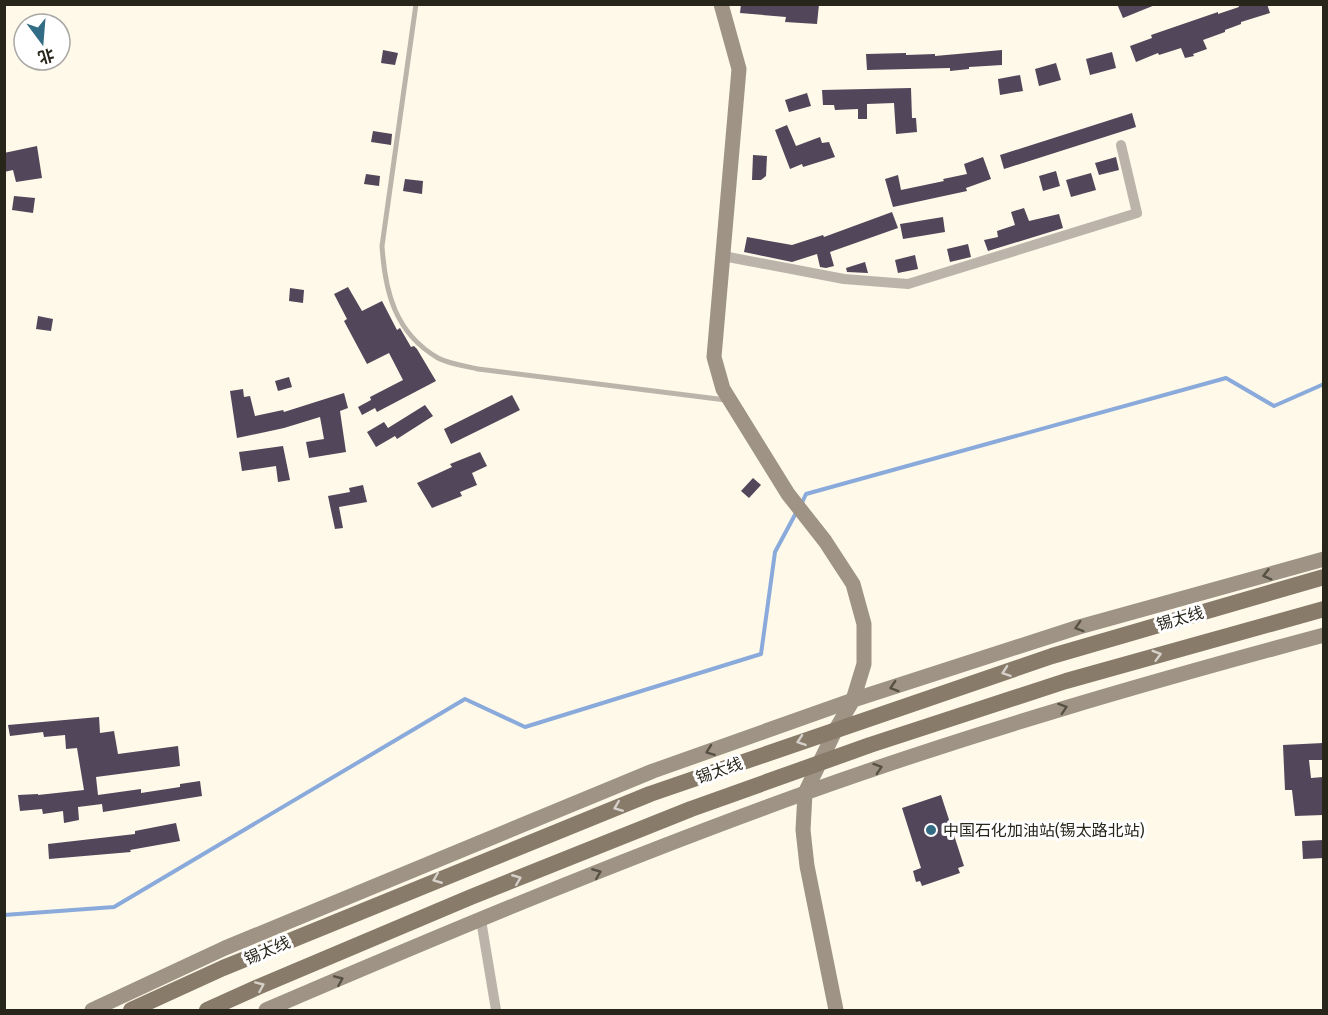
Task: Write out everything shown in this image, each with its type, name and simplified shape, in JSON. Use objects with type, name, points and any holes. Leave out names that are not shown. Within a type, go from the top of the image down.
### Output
[{"type":"main road","points":[[721,4],[739,69],[714,357],[723,388],[730,400],[788,494],[825,541],[853,584],[864,624],[864,664],[853,700],[836,729],[806,793],[803,830],[807,866],[836,1011]]},
{"type":"main road","points":[[92,1011],[225,948],[642,776],[853,700],[1079,627],[1323,559]]},
{"type":"main road","name":"锡太线","points":[[131,1011],[234,963],[628,802],[1052,656],[1323,577]]},
{"type":"main road","name":"锡太线","points":[[207,1011],[258,987],[471,897],[691,809],[819,763],[1066,681],[1323,609]]},
{"type":"main road","points":[[266,1011],[481,920],[700,832],[806,793],[1073,705],[1323,635]]},
{"type":"street","points":[[723,256],[844,279],[908,284],[1137,213],[1121,146]]},
{"type":"street","points":[[481,920],[496,1011]]},
{"type":"lane","points":[[416,4],[382,246],[384,277],[396,314],[414,340],[440,359],[478,369],[730,400]]},
{"type":"building","points":[[741,4],[819,4],[817,24],[785,22],[786,17],[740,13]]},
{"type":"building","points":[[1117,4],[1155,4],[1155,5],[1123,18]]},
{"type":"building","points":[[1238,4],[1267,4],[1270,13],[1241,22],[1225,32],[1203,40],[1207,49],[1193,54],[1194,56],[1185,58],[1181,48],[1159,55],[1158,53],[1136,62],[1130,46],[1152,38],[1151,35],[1239,7]]},
{"type":"building","points":[[383,50],[398,53],[395,65],[381,63]]},
{"type":"building","points":[[1002,50],[1002,65],[950,71],[950,68],[867,70],[866,54],[906,53],[906,55],[935,54],[935,56]]},
{"type":"building","points":[[1112,52],[1116,68],[1090,75],[1086,59]]},
{"type":"building","points":[[1056,63],[1061,80],[1039,86],[1035,69]]},
{"type":"building","points":[[1020,75],[1023,91],[1000,95],[998,79]]},
{"type":"building","points":[[911,88],[912,118],[916,118],[917,132],[896,134],[894,103],[867,104],[867,119],[858,119],[858,109],[835,110],[834,105],[823,105],[822,90]]},
{"type":"building","points":[[807,93],[811,106],[789,112],[785,100]]},
{"type":"building","points":[[1132,113],[1136,127],[1004,169],[1000,155]]},
{"type":"building","points":[[787,125],[796,146],[820,137],[822,143],[829,142],[835,157],[790,169],[775,130]]},
{"type":"building","points":[[373,131],[392,134],[391,145],[371,142]]},
{"type":"building","points":[[37,146],[42,178],[16,182],[13,170],[4,172],[4,153]]},
{"type":"building","points":[[753,155],[767,156],[766,176],[761,180],[752,180]]},
{"type":"building","points":[[983,157],[991,179],[966,188],[967,191],[893,207],[885,179],[898,175],[901,190],[944,181],[943,179],[967,174],[964,164]]},
{"type":"building","points":[[1116,157],[1119,170],[1099,175],[1095,163]]},
{"type":"building","points":[[1056,171],[1060,186],[1043,191],[1039,176]]},
{"type":"building","points":[[1091,173],[1096,190],[1071,197],[1066,180]]},
{"type":"building","points":[[366,174],[380,176],[379,186],[364,184]]},
{"type":"building","points":[[405,179],[423,181],[422,194],[403,191]]},
{"type":"building","points":[[14,196],[35,198],[33,213],[12,210]]},
{"type":"building","points":[[1024,208],[1029,221],[1059,214],[1063,228],[988,251],[984,240],[998,237],[997,231],[1015,225],[1011,212]]},
{"type":"building","points":[[892,212],[898,228],[830,252],[834,266],[820,267],[817,254],[792,262],[744,252],[747,237],[792,245],[823,235],[824,237]]},
{"type":"building","points":[[943,217],[945,232],[903,239],[900,224]]},
{"type":"building","points":[[968,244],[971,257],[950,262],[947,249]]},
{"type":"building","points":[[915,255],[918,269],[898,273],[895,260]]},
{"type":"building","points":[[865,262],[868,273],[847,272],[846,268]]},
{"type":"building","points":[[348,287],[362,311],[382,301],[397,330],[400,328],[411,347],[414,346],[417,349],[436,381],[377,412],[375,408],[362,415],[358,407],[371,400],[370,397],[403,380],[389,353],[367,364],[344,321],[347,319],[334,294]]},
{"type":"building","points":[[290,288],[304,290],[303,303],[289,301]]},
{"type":"building","points":[[38,316],[53,319],[51,331],[36,329]]},
{"type":"building","points":[[289,377],[292,387],[278,391],[275,381]]},
{"type":"building","points":[[243,389],[244,397],[250,396],[255,416],[283,410],[284,412],[344,393],[348,408],[340,411],[346,452],[309,458],[306,442],[324,439],[320,417],[284,428],[237,438],[230,391]]},
{"type":"building","points":[[512,395],[520,410],[451,444],[444,429]]},
{"type":"building","points":[[425,405],[433,416],[397,439],[395,436],[376,447],[367,432],[384,422],[388,428]]},
{"type":"building","points":[[283,446],[290,480],[278,482],[276,466],[242,471],[239,452]]},
{"type":"building","points":[[480,452],[487,466],[472,473],[477,485],[460,492],[462,496],[432,508],[417,483],[452,467],[450,464]]},
{"type":"building","points":[[753,478],[761,485],[749,498],[741,491]]},
{"type":"building","points":[[363,485],[367,502],[339,507],[343,528],[335,529],[328,496],[350,492],[349,488]]},
{"type":"building","points":[[99,717],[100,733],[114,731],[118,754],[178,746],[180,766],[96,777],[98,795],[141,789],[141,793],[180,787],[180,784],[200,781],[202,796],[103,812],[102,804],[78,807],[79,820],[64,823],[63,811],[43,814],[42,809],[20,811],[18,795],[84,790],[77,748],[66,749],[65,735],[44,737],[43,732],[10,736],[8,725]]},
{"type":"building","points":[[1323,743],[1323,760],[1309,760],[1311,778],[1323,777],[1323,815],[1295,816],[1292,790],[1285,790],[1283,745]]},
{"type":"building","name":"中国石化加油站(锡太路北站)","points":[[941,795],[964,866],[958,868],[960,873],[922,886],[920,881],[916,882],[913,871],[921,868],[902,808]]},
{"type":"building","points":[[176,823],[180,841],[130,850],[131,852],[49,859],[48,844],[135,834],[135,831]]},
{"type":"building","points":[[1323,840],[1323,858],[1303,859],[1302,841]]},
{"type":"waterway","points":[[801,505],[806,494],[1226,378],[1274,406],[1324,384]]},
{"type":"waterway","points":[[4,915],[114,907],[465,699],[525,727],[761,654],[775,552],[797,511]]},
{"type":"place","name":"中国石化加油站(锡太路北站)","points":[[931,830]]}]
